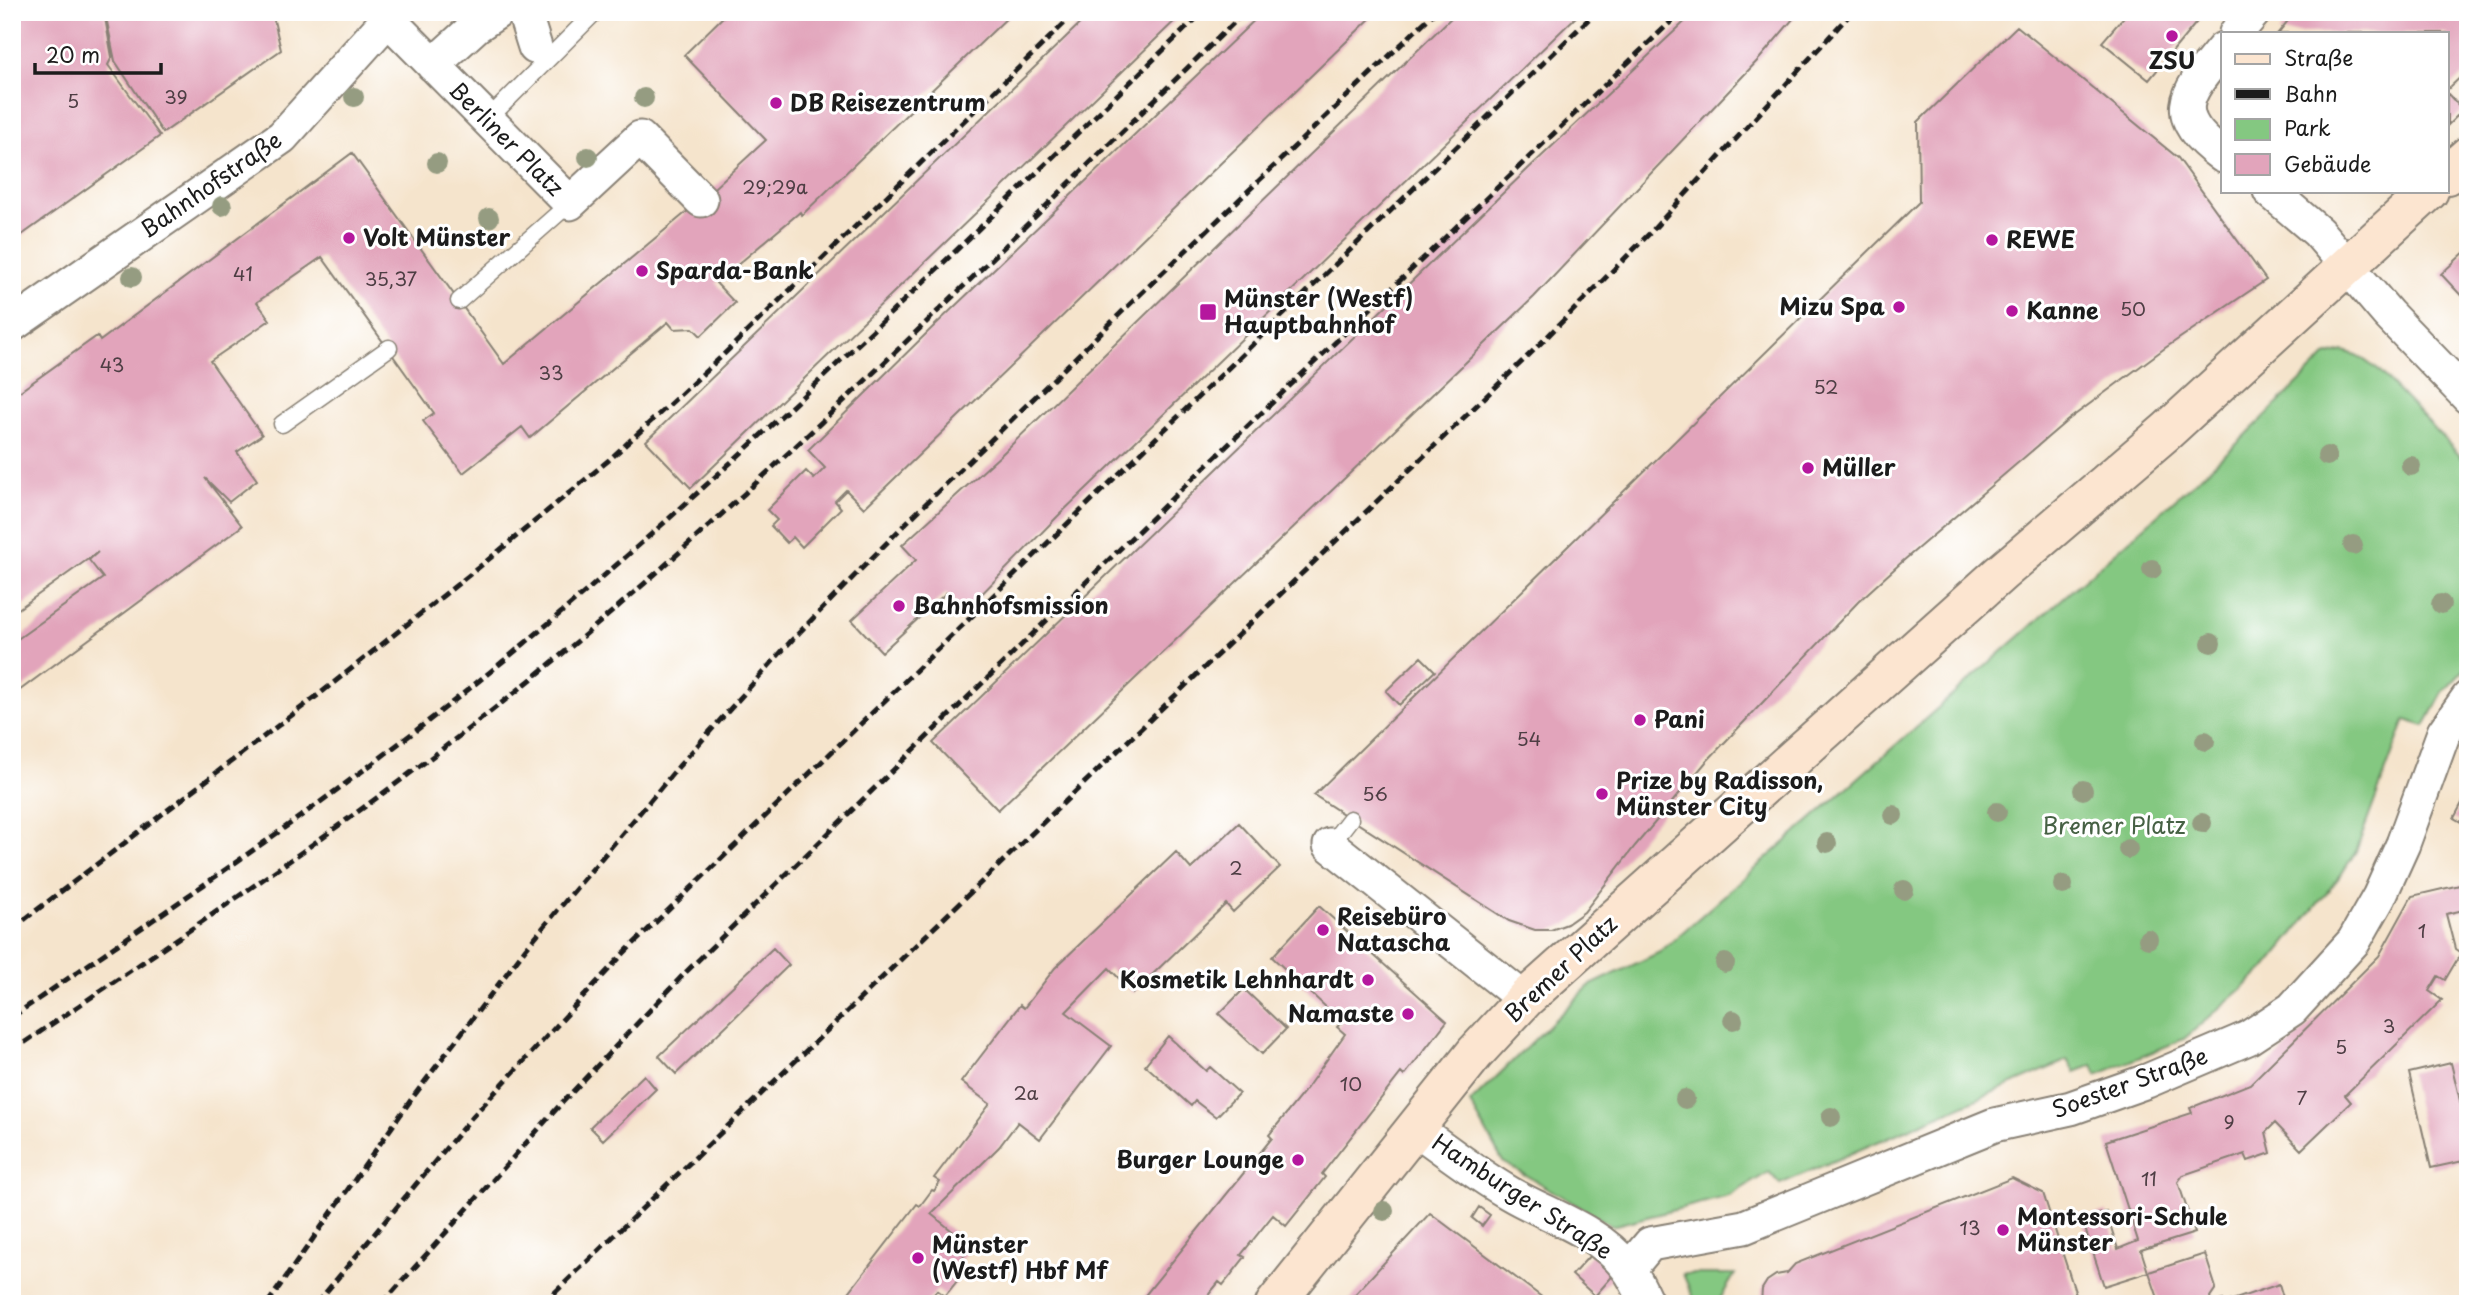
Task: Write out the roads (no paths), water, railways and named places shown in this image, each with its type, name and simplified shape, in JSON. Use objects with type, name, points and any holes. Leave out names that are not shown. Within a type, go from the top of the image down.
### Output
[{"type":"street","name":"Berliner Platz","points":[[433,65],[476,26],[497,12]]},
{"type":"street","points":[[524,12],[535,47]]},
{"type":"street","points":[[2237,32],[2254,12]]},
{"type":"street","name":"Berliner Platz","points":[[387,16],[570,203],[640,138],[701,200]]},
{"type":"street","name":"Bahnhofstraße","points":[[12,325],[282,137],[387,16]]},
{"type":"street","points":[[2221,51],[2194,83],[2187,102],[2188,117],[2199,134],[2221,154]]},
{"type":"street","points":[[2448,174],[2468,156]]},
{"type":"street","points":[[2271,192],[2310,223],[2396,323],[2468,397]]},
{"type":"street","name":"Bremer Platz","points":[[1275,1304],[1475,1053],[1526,998],[1991,582],[2167,430],[2428,192]]},
{"type":"street","name":"Soester Straße","points":[[1629,1269],[1650,1244],[1744,1227],[1994,1125],[2071,1108],[2147,1081],[2248,1038],[2292,1009],[2354,941],[2379,897],[2403,844],[2444,732],[2468,698]]},
{"type":"street","points":[[1330,845],[1526,998]]},
{"type":"street","name":"Hamburger Straße","points":[[1416,1129],[1479,1175],[1597,1240],[1629,1269],[1647,1304]]},
{"type":"lane","points":[[487,120],[595,12]]},
{"type":"lane","points":[[459,301],[570,203]]},
{"type":"lane","points":[[282,424],[389,348]]},
{"type":"lane","points":[[1330,845],[1350,819]]},
{"type":"railway","points":[[12,929],[322,692],[609,460],[720,358],[1076,12]]},
{"type":"railway","points":[[12,1017],[337,789],[401,742],[525,643],[613,568],[785,413],[1203,12]]},
{"type":"railway","points":[[12,1051],[320,839],[470,728],[543,670],[776,465],[1245,12]]},
{"type":"railway","points":[[267,1304],[413,1097],[526,948],[679,766],[792,640],[906,523],[1127,307],[1435,12]]},
{"type":"railway","points":[[316,1304],[472,1117],[624,953],[1596,12]]},
{"type":"railway","points":[[382,1304],[560,1105],[686,972],[1164,506],[1681,12]]},
{"type":"railway","points":[[543,1304],[1532,352],[1651,232],[1852,12]]},
{"type":"place","name":"ZSU","points":[[2172,36]]},
{"type":"place","name":"DB Reisezentrum","points":[[776,103]]},
{"type":"place","name":"Volt Münster","points":[[349,238]]},
{"type":"place","name":"REWE","points":[[1992,240]]},
{"type":"place","name":"Sparda-Bank","points":[[642,271]]},
{"type":"place","name":"Mizu Spa","points":[[1899,307]]},
{"type":"place","name":"Kanne","points":[[2012,311]]},
{"type":"place","name":"Münster (Westf) Hauptbahnhof","points":[[1208,312]]},
{"type":"place","name":"Müller","points":[[1808,468]]},
{"type":"place","name":"Bahnhofsmission","points":[[899,606]]},
{"type":"place","name":"Pani","points":[[1640,720]]},
{"type":"place","name":"Prize by Radisson, Münster City","points":[[1602,794]]},
{"type":"place","name":"Reisebüro Natascha","points":[[1323,930]]},
{"type":"place","name":"Kosmetik Lehnhardt","points":[[1368,980]]},
{"type":"place","name":"Namaste","points":[[1408,1014]]},
{"type":"place","name":"Burger Lounge","points":[[1298,1160]]},
{"type":"place","name":"Montessori-Schule Münster","points":[[2003,1230]]},
{"type":"place","name":"Münster (Westf) Hbf Mf","points":[[918,1258]]}]
